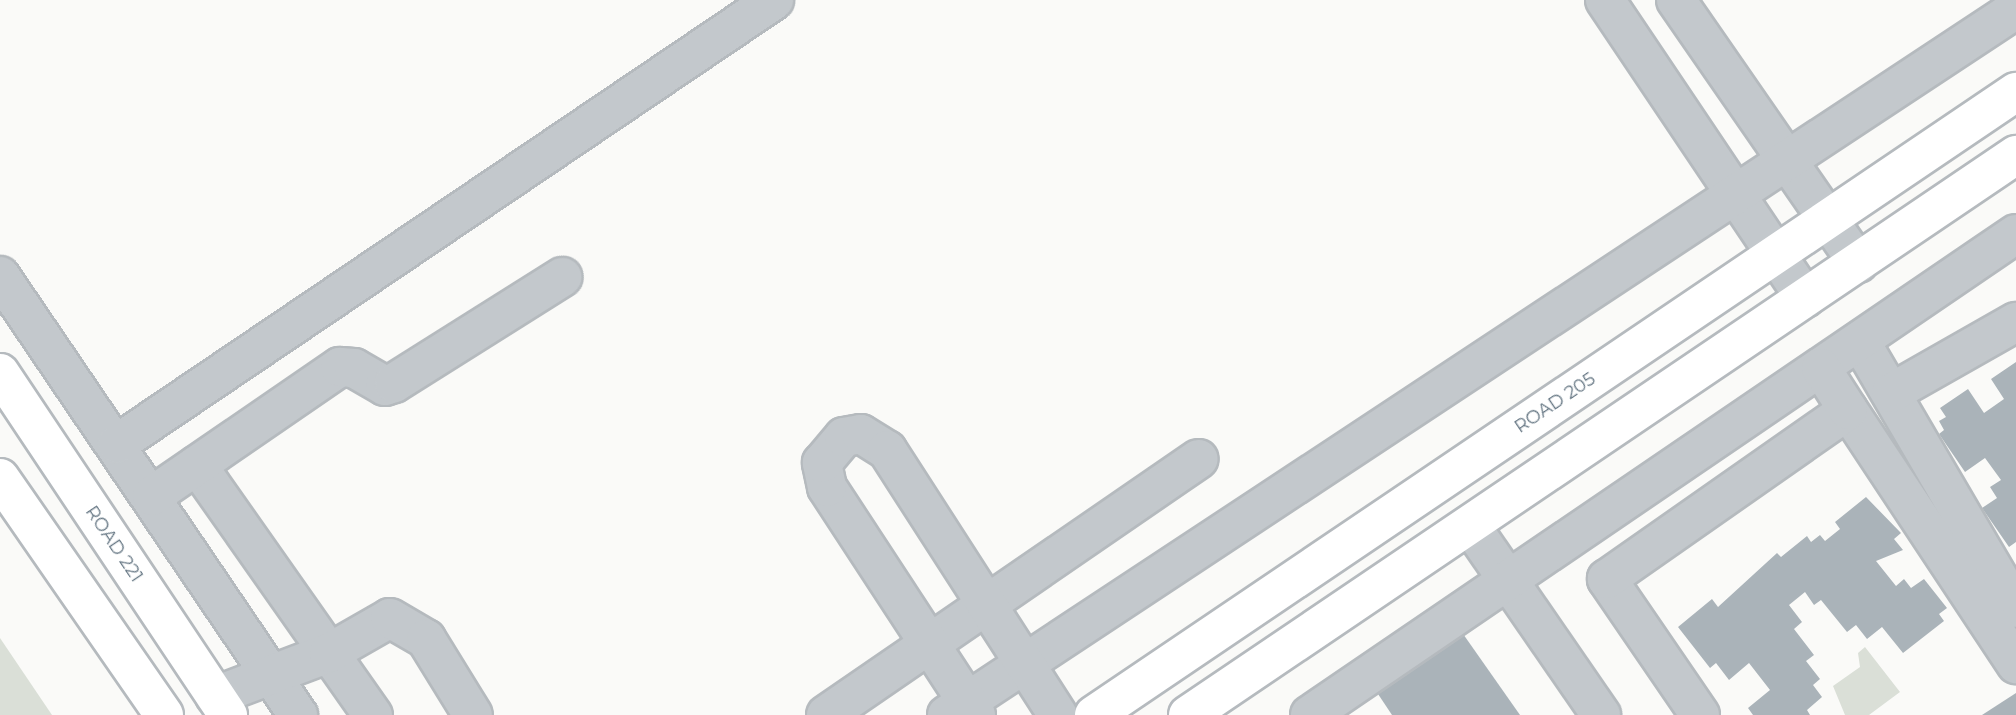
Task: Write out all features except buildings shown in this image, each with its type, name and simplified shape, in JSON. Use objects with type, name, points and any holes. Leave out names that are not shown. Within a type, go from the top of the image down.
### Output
[{"type":"main road","name":"ROAD 205","points":[[1094,715],[2016,92]]},
{"type":"main road","points":[[1188,715],[2016,155]]},
{"type":"main road","name":"ROAD 221","points":[[0,373],[221,705]]},
{"type":"main road","points":[[0,478],[164,715]]},
{"type":"street","points":[[117,444],[774,0]]},
{"type":"street","points":[[1605,0],[1805,298]]},
{"type":"street","points":[[1676,0],[1786,165],[1858,263]]},
{"type":"street","points":[[1058,715],[1023,664],[985,607],[887,450],[861,434],[844,437],[822,463],[827,487],[931,642],[964,710],[1023,664],[1786,165],[2016,9]]},
{"type":"street","points":[[1310,715],[2016,234]]},
{"type":"street","points":[[0,276],[117,444],[299,715]]},
{"type":"street","points":[[152,496],[340,368],[354,368],[385,386],[394,383],[562,277]]},
{"type":"street","points":[[1891,393],[2016,322]]},
{"type":"street","points":[[1860,341],[2016,608]]},
{"type":"street","points":[[1821,368],[2016,664]]},
{"type":"street","points":[[1700,715],[1607,579],[1848,410]]},
{"type":"street","points":[[826,715],[1199,459]]},
{"type":"street","points":[[197,466],[373,715]]},
{"type":"street","points":[[1470,525],[1601,715]]},
{"type":"street","points":[[221,705],[271,674],[329,653],[376,624],[402,621],[426,639],[464,712]]},
{"type":"shaded area","points":[[0,638],[52,715],[0,715]]},
{"type":"shaded area","points":[[1865,647],[1900,692],[1869,715],[1845,715],[1833,686],[1860,667],[1858,653]]}]
